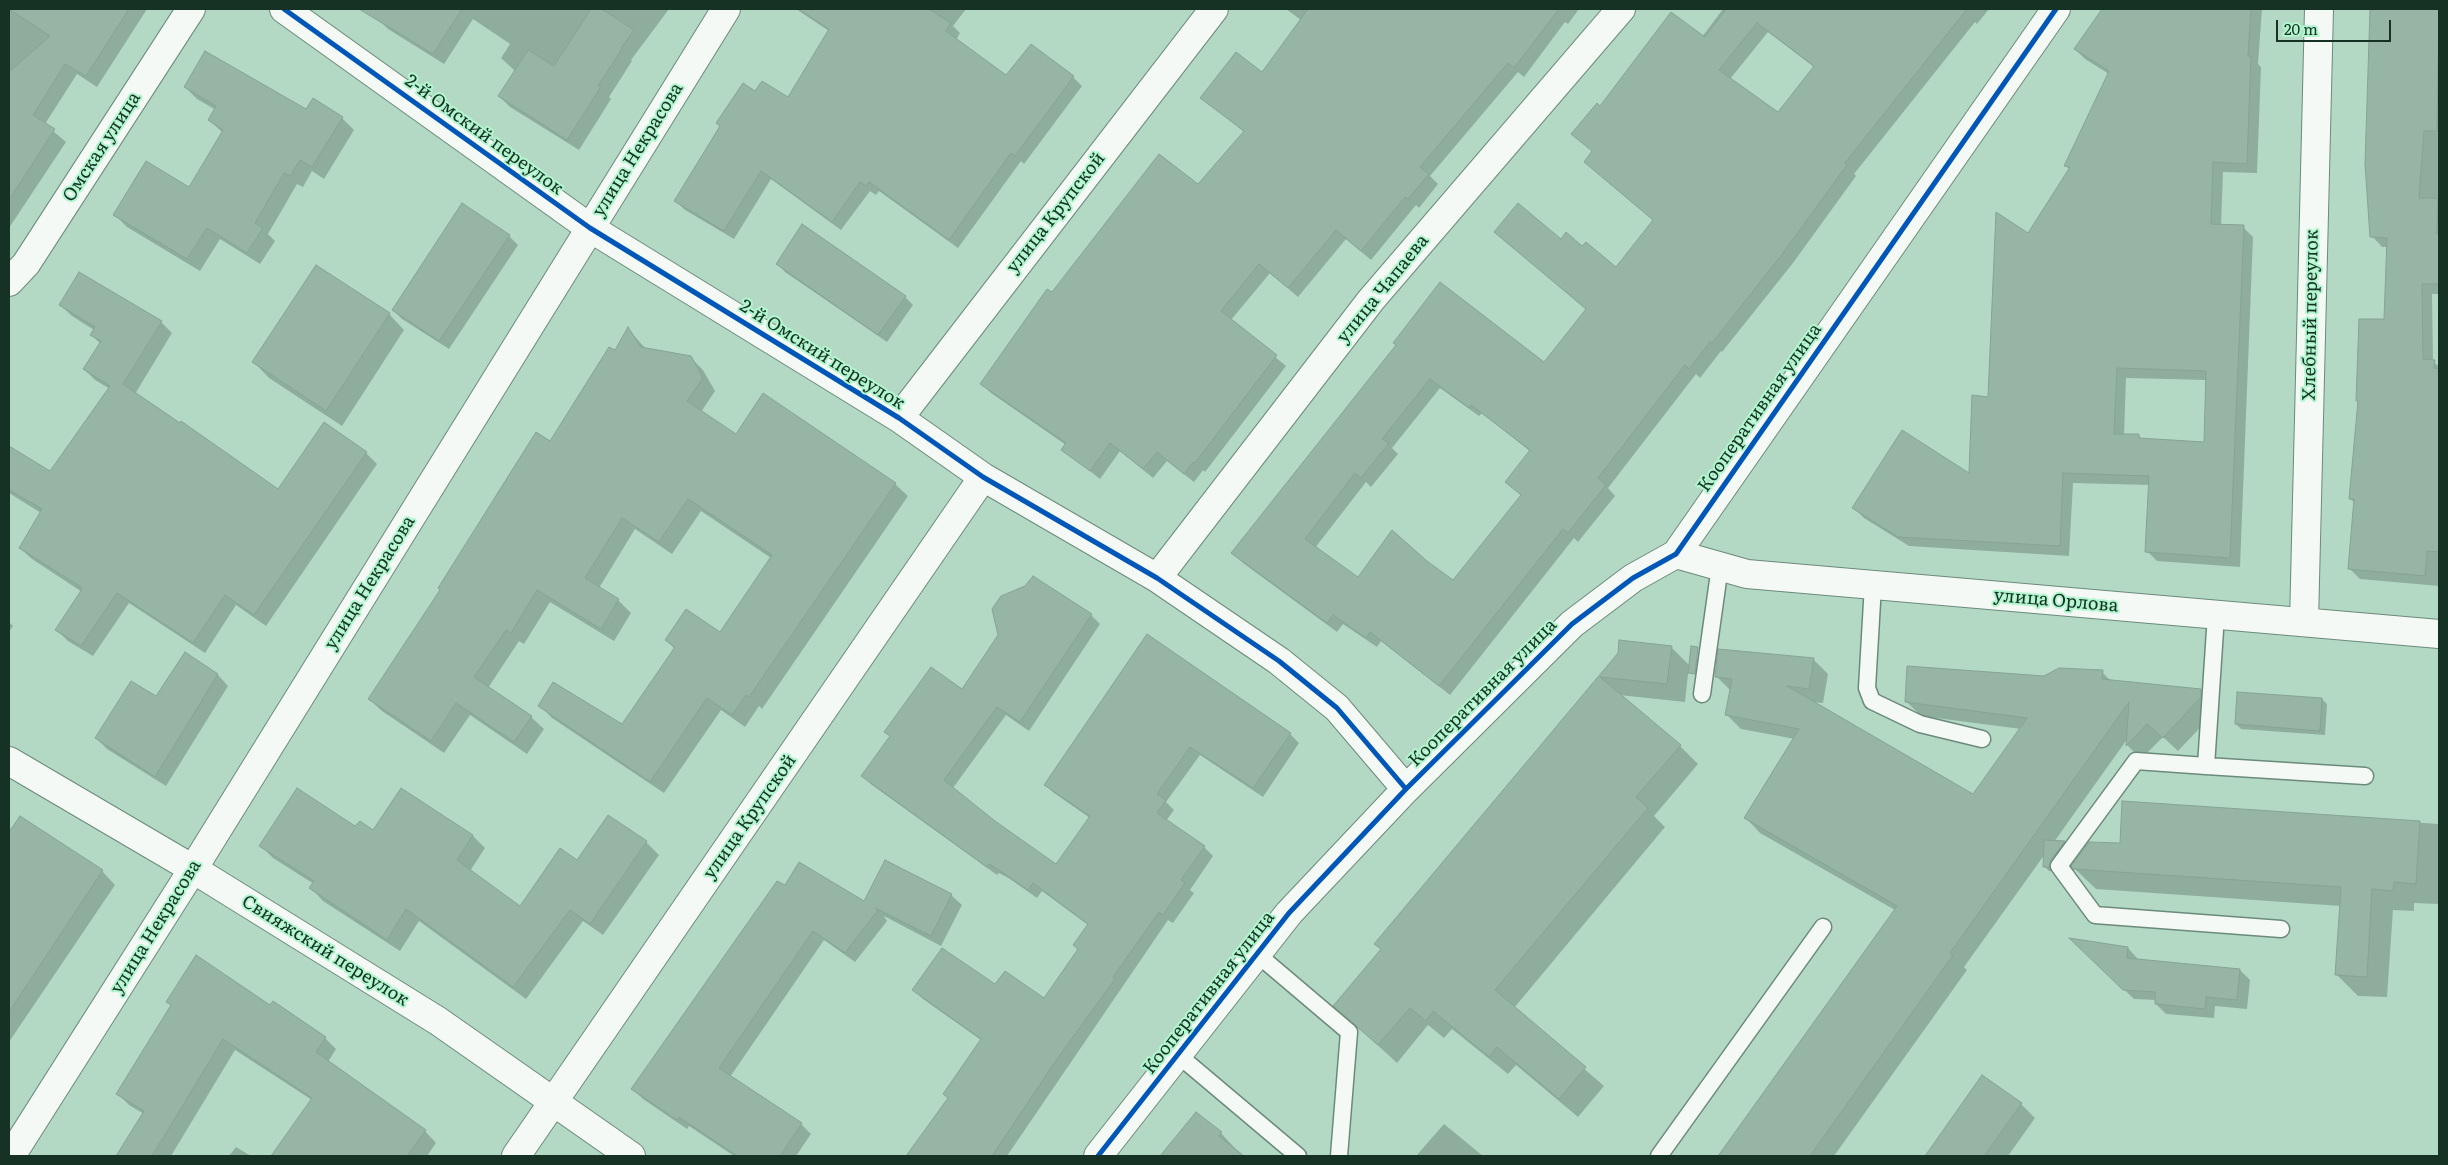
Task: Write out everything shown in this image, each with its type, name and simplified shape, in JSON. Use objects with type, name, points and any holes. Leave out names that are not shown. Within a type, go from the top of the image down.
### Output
[{"type":"street","name":"Омская улица","points":[[9,282],[26,264],[191,9]]},
{"type":"street","name":"2-й Омский переулок","points":[[284,9],[590,228],[899,418],[983,477],[1157,578],[1278,661],[1337,708],[1406,789]]},
{"type":"street","name":"улица Некрасова","points":[[11,1156],[193,868],[726,9]]},
{"type":"street","name":"улица Крупской","points":[[899,418],[1214,9]]},
{"type":"street","name":"улица Чапаева","points":[[1157,578],[1371,300],[1621,9]]},
{"type":"street","name":"Кооперативная улица","points":[[1098,1156],[1176,1054],[1289,913],[1406,789],[1572,624],[1634,578],[1676,554],[2056,9]]},
{"type":"street","name":"Хлебный переулок","points":[[2304,622],[2318,9]]},
{"type":"street","name":"улица Крупской","points":[[516,1156],[983,477]]},
{"type":"street","name":"улица Орлова","points":[[1676,554],[1747,574],[2439,634]]},
{"type":"street","name":"Свияжский переулок","points":[[9,761],[193,868],[438,1022],[631,1156]]},
{"type":"lane","points":[[1702,694],[1720,566]]},
{"type":"lane","points":[[1873,585],[1867,688],[1872,701],[1920,724],[1982,740]]},
{"type":"lane","points":[[2206,766],[2216,615]]},
{"type":"lane","points":[[2281,929],[2095,915],[2059,866],[2136,761],[2365,776]]},
{"type":"lane","points":[[1659,1156],[1823,927]]},
{"type":"lane","points":[[1257,954],[1349,1032],[1339,1156]]},
{"type":"lane","points":[[1176,1054],[1298,1156]]},
{"type":"building","points":[[9,9],[129,9],[86,76],[65,64],[33,115],[55,129],[9,200],[9,72],[50,36]]},
{"type":"building","points":[[359,9],[462,9],[433,54]]},
{"type":"building","points":[[591,9],[602,9],[634,30],[621,48],[598,86],[601,87],[567,140],[498,96],[528,50],[554,66]]},
{"type":"building","points":[[798,9],[929,9],[951,23],[946,31],[1006,75],[1031,44],[1074,76],[1015,156],[1011,153],[949,240],[869,182],[866,186],[860,182],[832,222],[761,171],[724,231],[674,201],[720,126],[716,123],[743,83],[755,91],[762,81],[788,97],[829,29]]},
{"type":"building","points":[[1308,9],[1559,9],[1514,68],[1508,63],[1420,167],[1429,174],[1408,199],[1405,197],[1361,251],[1336,230],[1288,288],[1259,264],[1221,311],[1277,355],[1195,463],[1193,462],[1184,474],[1157,452],[1143,469],[1110,443],[1090,471],[1061,450],[1066,443],[980,384],[1047,289],[1052,292],[1159,154],[1198,184],[1244,131],[1200,98],[1236,52],[1262,72]]},
{"type":"building","points":[[1726,9],[1967,9],[1845,163],[1847,165],[1783,253],[1712,343],[1710,342],[1689,369],[1685,365],[1598,478],[1606,485],[1568,533],[1563,529],[1439,686],[1370,632],[1366,638],[1333,615],[1327,623],[1231,553],[1396,345],[1393,343],[1440,282],[1544,362],[1586,309],[1494,232],[1518,203],[1561,239],[1566,232],[1582,246],[1586,242],[1616,267],[1653,220],[1584,162],[1592,151],[1571,134],[1597,103],[1600,106],[1671,12],[1705,37]],"holes":[[[1757,23],[1814,66],[1778,112],[1719,70]],[[1430,379],[1469,408],[1471,405],[1530,450],[1505,482],[1521,495],[1453,580],[1427,561],[1392,530],[1358,577],[1305,539],[1355,473],[1361,478],[1389,443],[1382,439]]]},
{"type":"building","points":[[2102,9],[2251,9],[2248,56],[2251,56],[2247,164],[2213,162],[2211,224],[2244,225],[2230,558],[2145,552],[2149,476],[2063,473],[2060,546],[1898,537],[1852,508],[1902,430],[1969,473],[1972,395],[1988,397],[1996,212],[2028,233],[2070,167],[2064,166],[2109,71],[2074,49]],"holes":[[[2117,368],[2206,371],[2204,442],[2139,438],[2139,434],[2114,434]]]},
{"type":"building","points":[[2370,9],[2439,9],[2437,131],[2424,131],[2419,198],[2438,198],[2437,234],[2439,235],[2439,284],[2422,284],[2423,359],[2435,360],[2434,368],[2439,369],[2439,552],[2427,551],[2425,576],[2348,569],[2354,499],[2349,499],[2358,401],[2356,401],[2359,319],[2384,319],[2387,238],[2370,237],[2365,164]]},
{"type":"building","points":[[205,51],[306,109],[313,98],[343,117],[312,167],[300,160],[290,176],[284,173],[255,223],[263,228],[247,253],[207,228],[187,259],[113,215],[146,161],[189,187],[223,130],[208,120],[216,106],[184,87]]},
{"type":"building","points":[[462,203],[510,235],[439,341],[392,310]]},
{"type":"building","points":[[802,224],[906,296],[878,335],[776,264]]},
{"type":"building","points":[[316,265],[390,313],[326,411],[252,362]]},
{"type":"building","points":[[79,272],[162,321],[123,384],[180,423],[181,421],[278,489],[324,422],[367,452],[254,615],[225,595],[193,643],[117,593],[81,646],[55,630],[82,589],[81,587],[19,548],[42,509],[9,490],[9,446],[50,471],[110,386],[83,369],[101,341],[90,335],[95,327],[59,305]]},
{"type":"building","points":[[628,327],[641,347],[691,356],[703,378],[687,401],[736,434],[763,393],[896,483],[749,697],[746,695],[732,715],[707,698],[650,782],[538,706],[553,682],[622,724],[675,647],[665,640],[686,609],[720,632],[772,555],[688,499],[659,542],[622,518],[585,578],[619,599],[601,629],[537,590],[511,633],[506,630],[474,677],[532,716],[514,742],[456,703],[431,741],[368,699],[440,590],[438,588],[536,432],[550,441],[609,347],[615,350]]},
{"type":"building","points":[[1033,576],[1092,614],[1020,722],[997,707],[944,780],[995,821],[1056,864],[1090,816],[1044,785],[1147,634],[1291,733],[1253,788],[1190,747],[1157,794],[1166,800],[1157,813],[1205,846],[1181,880],[1185,883],[1163,915],[1159,912],[1113,977],[1115,979],[1057,1059],[992,1156],[906,1156],[948,1098],[943,1094],[981,1039],[912,990],[942,948],[995,984],[1005,971],[1044,998],[1078,949],[1073,945],[1088,924],[1033,883],[1028,890],[989,864],[987,867],[861,776],[890,736],[884,732],[931,667],[962,689],[998,635],[992,609],[1001,596],[1025,586]]},
{"type":"building","points":[[1619,640],[1672,646],[1667,684],[1600,677],[1681,745],[1636,797],[1648,808],[1495,990],[1586,1067],[1559,1099],[1497,1047],[1489,1057],[1433,1011],[1426,1021],[1410,1008],[1378,1045],[1333,1006],[1381,949],[1374,944],[1618,653]]},
{"type":"building","points":[[1691,646],[1698,647],[1695,674],[1688,673]]},
{"type":"building","points":[[1718,649],[1814,658],[1809,689],[1787,686],[1973,794],[2027,718],[1905,702],[1907,666],[2044,676],[2059,668],[2103,670],[2102,679],[2201,689],[2201,697],[2163,738],[2147,724],[2126,746],[2129,702],[1950,953],[1953,955],[1810,1156],[1718,1156],[1897,906],[1744,818],[1799,729],[1725,715],[1732,679],[1715,677]]},
{"type":"building","points":[[185,652],[218,674],[155,777],[95,738],[131,681],[156,696]]},
{"type":"building","points":[[2237,692],[2322,698],[2320,731],[2235,724]]},
{"type":"building","points":[[297,788],[355,826],[360,821],[373,830],[401,788],[473,835],[457,860],[520,906],[560,848],[577,860],[608,815],[647,841],[590,924],[570,910],[513,987],[406,909],[387,940],[309,888],[314,881],[259,846]]},
{"type":"building","points":[[2122,801],[2420,821],[2416,884],[2394,882],[2393,891],[2372,889],[2367,977],[2335,975],[2341,887],[2073,869],[2071,866],[2089,842],[2120,843]]},
{"type":"building","points":[[20,816],[103,870],[9,1012],[9,832]]},
{"type":"building","points":[[2044,840],[2065,841],[2051,860],[2049,867],[2043,867]]},
{"type":"building","points":[[885,860],[952,894],[931,936],[875,908],[878,910],[845,953],[813,931],[719,1068],[802,1123],[780,1156],[737,1156],[679,1117],[677,1120],[631,1089],[777,881],[785,885],[799,862],[864,901]]},
{"type":"building","points":[[2069,938],[2128,947],[2127,958],[2240,969],[2237,1000],[2206,997],[2205,1009],[2155,1004],[2155,992],[2123,990]]},
{"type":"building","points":[[196,955],[270,1005],[273,1001],[326,1037],[316,1052],[426,1130],[407,1156],[271,1156],[312,1098],[223,1039],[152,1156],[116,1156],[144,1111],[116,1094],[171,1005],[166,1002]]},
{"type":"building","points":[[1982,1075],[2022,1103],[1984,1156],[1925,1156]]},
{"type":"building","points":[[1196,1112],[1222,1132],[1219,1136],[1244,1156],[1160,1156]]},
{"type":"cycle path","points":[[284,9],[590,228],[899,418],[983,477],[1157,578],[1279,661],[1337,708],[1406,789]]},
{"type":"cycle path","points":[[1098,1156],[1289,913],[1406,789],[1572,624],[1633,578],[1676,554],[2056,9]]}]
